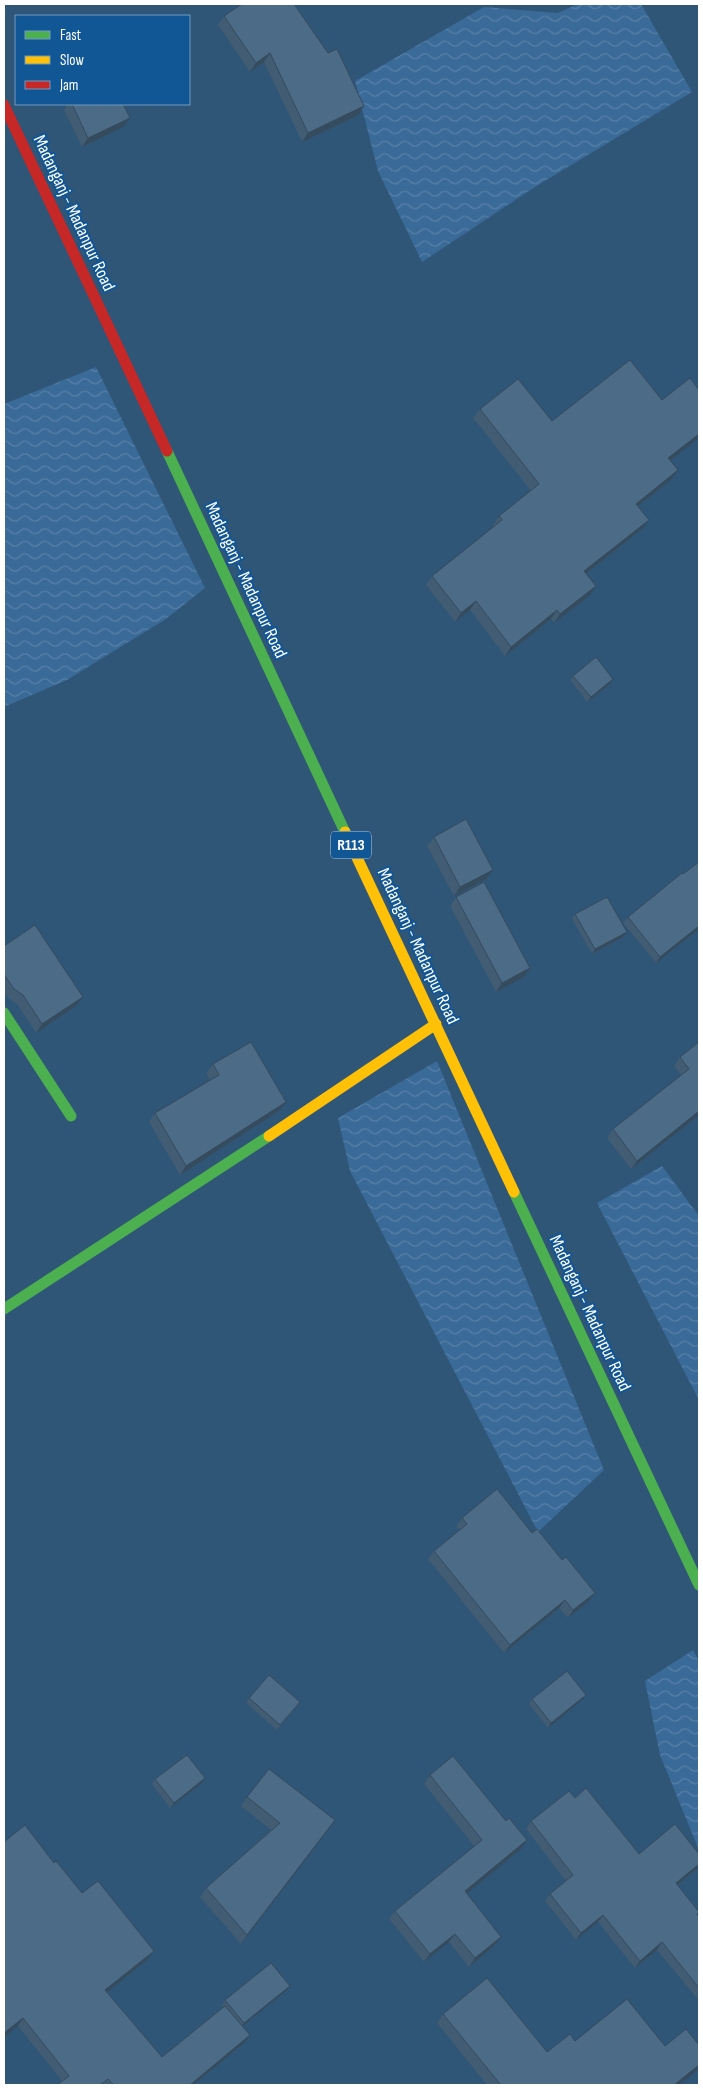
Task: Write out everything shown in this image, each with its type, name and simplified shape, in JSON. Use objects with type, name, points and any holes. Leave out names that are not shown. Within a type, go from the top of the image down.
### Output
[{"type":"main road","name":"Madanganj - Madanpur Road","points":[[4,105],[699,1585]]},
{"type":"main road","points":[[4,1014],[70,1116]]},
{"type":"main road","points":[[4,1309],[436,1024]]},
{"type":"water","points":[[578,4],[641,4],[692,92],[535,187],[422,262],[378,171],[355,81],[484,7],[558,13]]},
{"type":"water","points":[[96,367],[205,588],[166,619],[67,680],[4,707],[4,404]]},
{"type":"water","points":[[437,1061],[604,1470],[538,1532],[350,1171],[338,1118]]},
{"type":"water","points":[[662,1166],[699,1216],[699,1400],[597,1203]]},
{"type":"water","points":[[693,1650],[699,1661],[699,1850],[660,1755],[645,1681]]},
{"type":"building","points":[[242,4],[294,4],[328,53],[337,49],[364,106],[308,133],[270,53],[256,63],[224,16]]},
{"type":"building","points":[[72,105],[124,105],[130,118],[88,138]]},
{"type":"building","points":[[630,360],[662,400],[690,378],[699,390],[699,434],[668,458],[678,470],[636,504],[649,520],[584,571],[596,586],[560,614],[557,610],[511,647],[476,601],[461,613],[432,576],[502,520],[499,516],[539,484],[480,409],[518,379],[552,421]]},
{"type":"building","points":[[596,657],[613,679],[591,697],[573,676]]},
{"type":"building","points":[[466,819],[493,870],[460,887],[434,837]]},
{"type":"building","points":[[699,862],[699,926],[660,957],[628,917],[682,873]]},
{"type":"building","points":[[484,882],[530,968],[502,983],[456,897]]},
{"type":"building","points":[[607,897],[627,932],[595,949],[575,914]]},
{"type":"building","points":[[35,925],[83,997],[42,1024],[23,995],[14,989],[4,974],[4,946]]},
{"type":"building","points":[[251,1042],[286,1102],[186,1166],[155,1113],[219,1075],[213,1064]]},
{"type":"building","points":[[699,1042],[699,1111],[637,1161],[613,1129],[689,1069],[680,1057]]},
{"type":"building","points":[[497,1489],[532,1533],[537,1529],[562,1560],[566,1557],[595,1593],[573,1610],[565,1600],[510,1645],[434,1551],[467,1524],[462,1518]]},
{"type":"building","points":[[567,1671],[586,1695],[551,1723],[532,1699]]},
{"type":"building","points":[[269,1675],[300,1702],[280,1725],[249,1698]]},
{"type":"building","points":[[187,1755],[205,1778],[174,1803],[155,1779]]},
{"type":"building","points":[[453,1756],[506,1821],[509,1818],[527,1840],[465,1891],[501,1937],[475,1958],[455,1934],[430,1954],[395,1911],[482,1840],[430,1775]]},
{"type":"building","points":[[269,1769],[335,1820],[247,1935],[206,1888],[280,1823],[247,1797]]},
{"type":"building","points":[[586,1788],[639,1854],[675,1824],[699,1854],[699,1864],[676,1883],[699,1912],[697,1914],[699,1917],[699,1988],[662,1942],[640,1961],[603,1915],[581,1933],[550,1894],[573,1875],[531,1821],[569,1791],[575,1798]]},
{"type":"building","points":[[25,1825],[54,1863],[56,1861],[82,1893],[98,1881],[154,1951],[105,1990],[162,2057],[225,2006],[250,2035],[190,2085],[114,2085],[108,2079],[100,2085],[57,2085],[69,2076],[23,2018],[4,2033],[4,1842]]},
{"type":"building","points":[[271,1963],[290,1986],[244,2023],[225,2000]]},
{"type":"building","points":[[487,1978],[547,2052],[570,2034],[575,2041],[627,1999],[665,2046],[686,2029],[699,2045],[699,2065],[674,2085],[501,2085],[443,2014]]},
{"type":"traffic: fast","points":[[167,451],[345,832]]},
{"type":"traffic: fast","points":[[4,1013],[71,1116]]},
{"type":"traffic: fast","points":[[4,1309],[269,1136]]},
{"type":"traffic: fast","points":[[514,1192],[699,1585]]},
{"type":"traffic: slow","points":[[345,832],[514,1192]]},
{"type":"traffic: slow","points":[[269,1136],[436,1024]]},
{"type":"traffic: jam","points":[[4,105],[167,451]]}]
